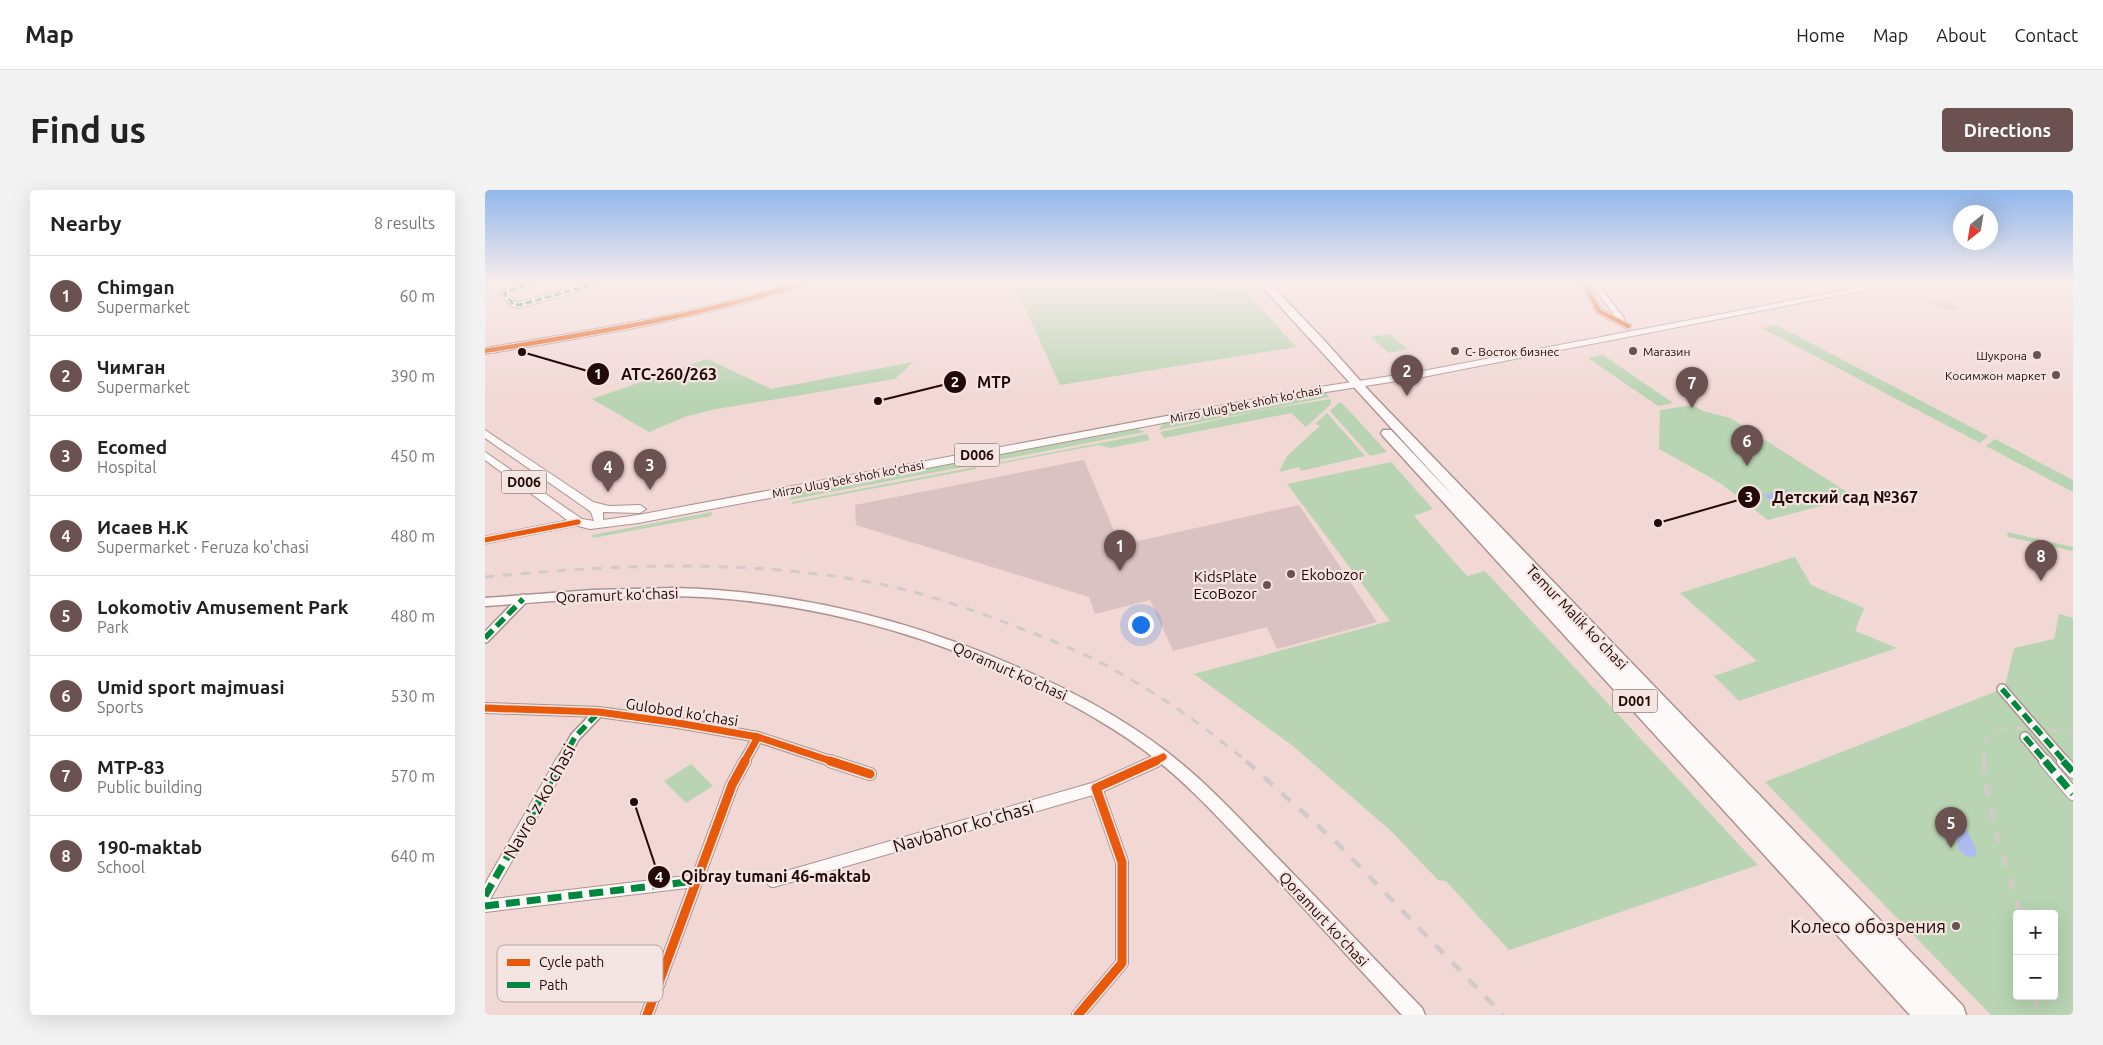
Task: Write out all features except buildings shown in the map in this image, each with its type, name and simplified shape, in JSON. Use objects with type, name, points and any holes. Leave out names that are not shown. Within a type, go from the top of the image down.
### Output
[{"type":"highway","name":"Temur Malik ko'chasi","points":[[1290,320],[1669,725],[1954,1015]]},
{"type":"highway","name":"Temur Malik ko'chasi","points":[[1300,320],[1319,341],[1348,382]]},
{"type":"highway","name":"Temur Malik ko'chasi","points":[[1669,725],[1927,1015]]},
{"type":"main road","name":"Mirzo Ulug'bek shoh ko'chasi","points":[[1348,382],[1505,349],[1658,320]]},
{"type":"main road","name":"Mirzo Ulug'bek shoh ko'chasi","points":[[599,519],[640,509],[1348,382],[1514,356],[1705,320]]},
{"type":"main road","points":[[1562,338],[1572,345]]},
{"type":"main road","points":[[1505,349],[1514,356]]},
{"type":"main road","name":"Mirzo Ulug'bek shoh ko'chasi","points":[[599,519],[647,518],[1217,406]]},
{"type":"main road","name":"D006","points":[[485,433],[588,504],[597,511],[599,519],[563,510],[485,454]]},
{"type":"main road","points":[[485,448],[497,441]]},
{"type":"main road","points":[[522,534],[553,523],[561,517],[563,510]]},
{"type":"main road","points":[[485,540],[599,519]]},
{"type":"main road","name":"Qoramurt koʻchasi","points":[[485,603],[639,596],[727,597],[806,607],[847,616],[922,638],[980,659],[1082,708],[1161,758],[1205,795],[1289,880],[1415,1015]]},
{"type":"main road","name":"Qoramurt koʻchasi","points":[[1161,758],[1291,891],[1404,1015]]},
{"type":"street","points":[[485,351],[666,320]]},
{"type":"street","points":[[1619,320],[1630,326]]},
{"type":"street","points":[[1623,320],[1630,326]]},
{"type":"street","points":[[485,638],[522,600]]},
{"type":"street","points":[[2002,689],[2073,772]]},
{"type":"street","name":"Gulobod ko'chasi","points":[[485,708],[599,712],[678,722],[758,738],[870,774]]},
{"type":"street","name":"Navro'z ko'chasi","points":[[485,896],[575,737],[599,712]]},
{"type":"street","points":[[2044,737],[2025,737],[2073,794]]},
{"type":"street","points":[[663,970],[732,785],[758,738]]},
{"type":"street","name":"Navbahor ko'chasi","points":[[773,880],[1107,785],[1161,758]]},
{"type":"street","points":[[1078,1015],[1122,963],[1122,862],[1096,788]]},
{"type":"street","points":[[485,906],[695,881]]},
{"type":"street","points":[[647,1015],[652,1002]]},
{"type":"green space","points":[[1031,320],[1272,320],[1296,347],[1060,385]]},
{"type":"green space","points":[[1776,325],[1988,436],[1980,443],[1762,328]]},
{"type":"green space","points":[[1389,334],[1408,349],[1389,353],[1370,337]]},
{"type":"green space","points":[[1603,355],[1673,403],[1658,406],[1588,358]]},
{"type":"green space","points":[[707,359],[771,389],[913,362],[895,379],[711,410],[685,417],[649,432],[592,399]]},
{"type":"green space","points":[[1326,393],[1329,397],[1159,430],[1162,424]]},
{"type":"green space","points":[[1331,399],[1331,404],[1306,427],[1291,413],[1164,438],[1160,432],[1263,410]]},
{"type":"green space","points":[[1340,402],[1387,452],[1370,456],[1330,411]]},
{"type":"green space","points":[[1692,405],[1703,411],[1730,418],[1855,497],[1768,520],[1720,483],[1659,449],[1660,410]]},
{"type":"green space","points":[[1327,413],[1365,456],[1301,471],[1299,467],[1279,472],[1287,456],[1320,426],[1315,424]]},
{"type":"green space","points":[[1137,429],[1145,432],[988,462],[986,457]]},
{"type":"green space","points":[[1147,434],[1150,440],[1110,448],[1099,445],[986,465]]},
{"type":"green space","points":[[1995,439],[2073,480],[2073,492],[1986,446]]},
{"type":"green space","points":[[972,460],[968,466],[789,500],[793,494]]},
{"type":"green space","points":[[1391,462],[1433,509],[1414,516],[1467,576],[1485,571],[1758,865],[1509,950],[1446,881],[1438,880],[1391,831],[1293,746],[1194,674],[1390,621],[1287,484]]},
{"type":"green space","points":[[975,467],[976,469],[792,504],[792,502]]},
{"type":"green space","points":[[712,512],[711,516],[593,538],[592,535]]},
{"type":"green space","points":[[2007,532],[2073,547],[2073,551],[2008,537]]},
{"type":"green space","points":[[1795,557],[1811,585],[1864,608],[1855,631],[1897,648],[1739,701],[1714,676],[1757,661],[1680,593]]},
{"type":"green space","points":[[2059,614],[2073,618],[2073,1015],[1991,1015],[1765,782],[2002,689],[2006,682],[2014,648],[2054,639]]},
{"type":"green space","points":[[691,764],[713,786],[686,803],[664,781]]},
{"type":"water","points":[[1787,490],[1800,499],[1776,505],[1763,495]]},
{"type":"water","points":[[1945,816],[1963,825],[1966,829],[1977,853],[1974,857],[1966,856],[1959,850],[1957,841],[1940,827],[1939,819]]},
{"type":"railway","points":[[485,577],[586,569],[688,566],[739,567],[840,577],[890,586],[986,615],[1092,658],[1179,710],[1247,762]]},
{"type":"railway","points":[[1984,761],[1984,748],[1989,736],[2004,729],[2029,728],[2073,733]]},
{"type":"railway","points":[[1246,761],[1336,842],[1503,1015]]},
{"type":"railway","points":[[1984,761],[1985,779],[1992,817],[2019,910]]},
{"type":"railway","points":[[2036,1000],[2038,1015]]},
{"type":"marked path","points":[[485,638],[523,599]]},
{"type":"marked path","points":[[2002,689],[2073,772]]},
{"type":"marked path","points":[[485,896],[575,737],[599,712]]},
{"type":"marked path","points":[[2025,737],[2073,794]]},
{"type":"marked path","points":[[485,906],[695,881]]},
{"type":"cycle path","points":[[485,351],[660,320]]},
{"type":"cycle path","points":[[1617,320],[1628,326]]},
{"type":"cycle path","points":[[485,540],[578,522]]},
{"type":"cycle path","points":[[485,708],[599,712],[678,723],[758,737],[870,774]]},
{"type":"cycle path","points":[[663,970],[732,785],[758,737]]},
{"type":"cycle path","points":[[1078,1015],[1122,963],[1122,862],[1096,788],[1163,757]]},
{"type":"cycle path","points":[[647,1015],[652,1002]]},
{"type":"place","name":"С- Восток бизнес","points":[[1455,351]]},
{"type":"place","name":"Магазин","points":[[1633,351]]},
{"type":"place","name":"АТС-260/263","points":[[522,352]]},
{"type":"place","name":"Шукрона","points":[[2037,355]]},
{"type":"place","name":"Косимжон маркет","points":[[2056,375]]},
{"type":"place","name":"Чимган","points":[[1407,396]]},
{"type":"place","name":"MTP","points":[[878,401]]},
{"type":"place","name":"MTP-83","points":[[1692,408]]},
{"type":"place","name":"Umid sport majmuasi","points":[[1747,466]]},
{"type":"place","name":"Ecomed","points":[[650,490]]},
{"type":"place","name":"Исаев Н.К","points":[[608,492]]},
{"type":"place","name":"Детский сад №367","points":[[1658,523]]},
{"type":"place","name":"Chimgan","points":[[1120,571]]},
{"type":"place","name":"Ekobozor","points":[[1291,574]]},
{"type":"place","name":"190-maktab","points":[[2041,581]]},
{"type":"place","name":"KidsPlate EcoBozor","points":[[1267,585]]},
{"type":"place","name":"Qibray tumani 46-maktab","points":[[634,802]]},
{"type":"place","name":"Lokomotiv Amusement Park","points":[[1951,848]]},
{"type":"place","name":"Колесо обозрения","points":[[1956,926]]}]
